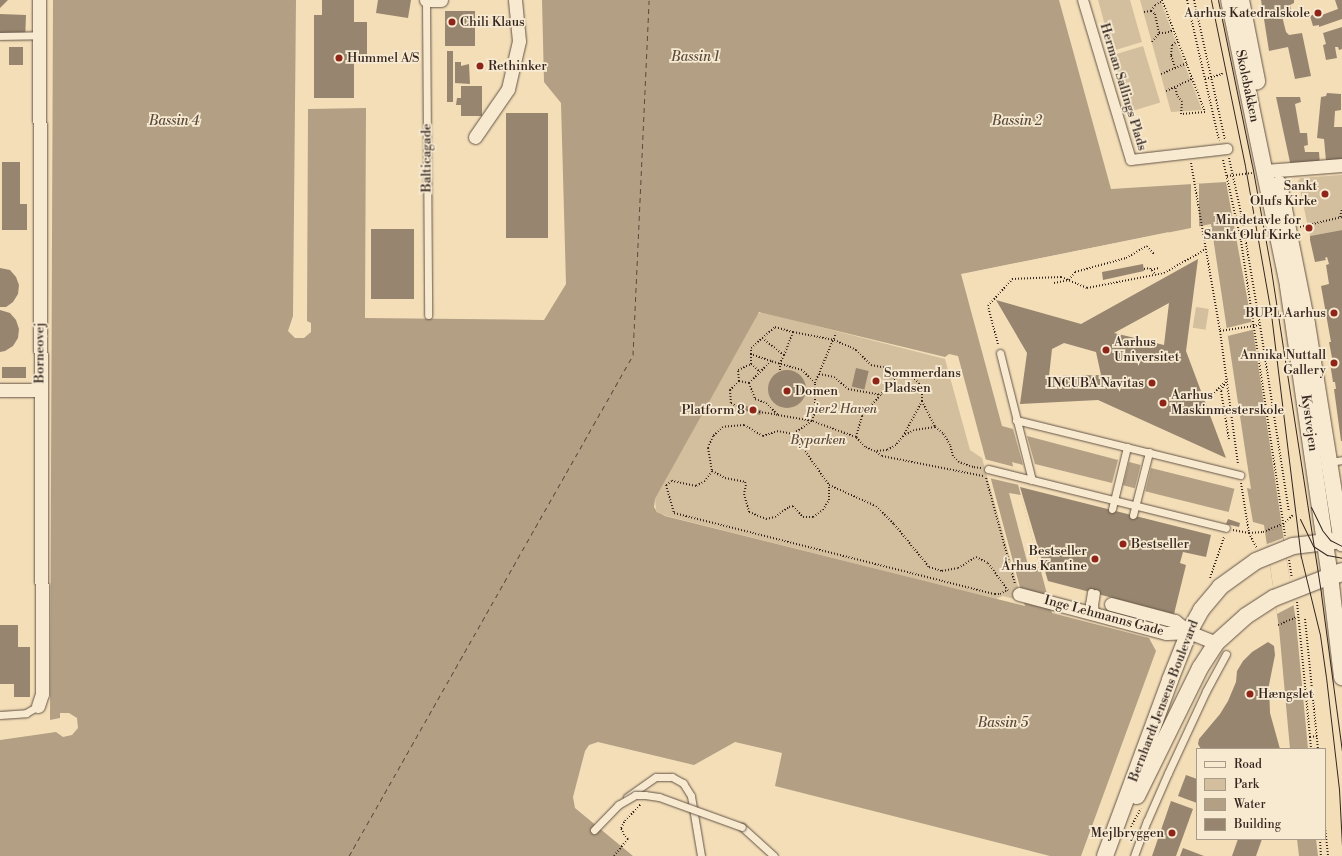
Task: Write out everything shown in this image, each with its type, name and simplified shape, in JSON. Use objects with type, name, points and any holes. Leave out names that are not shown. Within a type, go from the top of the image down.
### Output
[{"type":"street","name":"Borneovej","points":[[38,706],[42,694],[39,0]]},
{"type":"street","name":"Balticagade","points":[[426,0],[441,0]]},
{"type":"street","points":[[476,137],[508,89],[519,41],[515,0]]},
{"type":"street","name":"Herman Sallings Plads","points":[[1083,0],[1131,160],[1224,149]]},
{"type":"street","name":"Skolebakken","points":[[1229,0],[1270,171]]},
{"type":"street","name":"Skolebakken","points":[[1241,0],[1270,171]]},
{"type":"street","points":[[1270,171],[1342,165]]},
{"type":"street","name":"Kystvejen","points":[[1270,171],[1307,324],[1336,461],[1338,541],[1336,574],[1342,677]]},
{"type":"street","name":"Kystvejen","points":[[1270,171],[1288,286],[1338,541]]},
{"type":"street","points":[[0,390],[40,390]]},
{"type":"street","name":"Bernhardt Jensens Boulevard","points":[[1105,856],[1189,632],[1201,610],[1220,587],[1245,568],[1268,555],[1286,548],[1338,541]]},
{"type":"street","name":"Bernhardt Jensens Boulevard","points":[[1111,856],[1124,822],[1200,668],[1221,649],[1246,616],[1274,598],[1294,593],[1336,574]]},
{"type":"street","name":"Inge Lehmanns Gade","points":[[1014,592],[1166,634],[1189,632]]},
{"type":"street","name":"Inge Lehmanns Gade","points":[[1111,599],[1175,621],[1189,632],[1221,649]]},
{"type":"lane","name":"Balticagade","points":[[426,0],[428,315]]},
{"type":"lane","points":[[0,36],[39,35]]},
{"type":"lane","points":[[1000,353],[1032,480]]},
{"type":"lane","points":[[1016,420],[1240,475]]},
{"type":"lane","points":[[1112,509],[1127,447]]},
{"type":"lane","points":[[1133,515],[1149,452]]},
{"type":"lane","points":[[988,469],[1226,528]]},
{"type":"lane","points":[[1094,593],[1088,604],[1095,614]]},
{"type":"lane","points":[[1134,856],[1147,821],[1206,691],[1221,649]]},
{"type":"lane","points":[[0,715],[26,713],[38,706]]},
{"type":"lane","points":[[701,856],[691,796],[683,783],[672,777],[656,777],[650,781],[620,802],[594,830],[618,805],[635,795],[659,797],[742,827],[774,856]]},
{"type":"path","points":[[1151,11],[1154,5],[1162,0],[1205,112]]},
{"type":"path","points":[[1187,0],[1212,110],[1233,175],[1260,325],[1289,512]]},
{"type":"path","points":[[1194,0],[1212,77],[1227,176],[1241,241],[1286,548],[1294,593],[1312,748]]},
{"type":"path","points":[[1144,12],[1151,11]]},
{"type":"path","points":[[1151,11],[1155,14],[1159,33],[1152,42]]},
{"type":"path","points":[[1159,33],[1174,30]]},
{"type":"path","points":[[1175,68],[1171,55],[1172,45],[1178,41]]},
{"type":"path","points":[[1161,74],[1186,63]]},
{"type":"path","points":[[1205,79],[1222,74],[1221,71]]},
{"type":"path","points":[[1166,91],[1192,79]]},
{"type":"path","points":[[1175,86],[1177,95],[1182,102],[1181,114],[1212,110]]},
{"type":"path","points":[[1189,153],[1220,331],[1249,533]]},
{"type":"path","points":[[1227,176],[1270,171]]},
{"type":"path","points":[[1307,224],[1341,217],[1342,209]]},
{"type":"path","points":[[1054,283],[1069,280],[1075,272],[1126,258],[1147,246],[1154,254]]},
{"type":"path","points":[[1000,353],[988,306],[1012,279],[1061,277],[1087,288],[1164,273],[1206,249]]},
{"type":"path","points":[[1150,269],[1154,267]]},
{"type":"path","points":[[1144,269],[1160,268]]},
{"type":"path","points":[[1150,269],[1156,274]]},
{"type":"path","points":[[1220,331],[1260,325]]},
{"type":"path","points":[[751,364],[751,348],[775,327],[834,340],[856,350],[870,365],[887,368],[898,376]]},
{"type":"path","points":[[780,371],[780,363],[793,332]]},
{"type":"path","points":[[793,434],[812,421],[815,412],[815,383],[836,333]]},
{"type":"path","points":[[762,338],[784,355]]},
{"type":"path","points":[[751,354],[802,370],[815,383]]},
{"type":"path","points":[[749,383],[770,361]]},
{"type":"path","points":[[751,364],[760,371]]},
{"type":"path","points":[[739,381],[738,370],[751,364]]},
{"type":"path","points":[[819,374],[834,377],[848,389],[881,395]]},
{"type":"path","points":[[856,437],[862,416],[898,376],[904,375],[912,377],[919,383],[922,391],[922,401],[934,427],[943,434],[950,445],[953,456],[959,462],[973,467],[988,469]]},
{"type":"path","points":[[1210,397],[1227,379]]},
{"type":"path","points":[[1227,379],[1221,390],[1229,440]]},
{"type":"path","points":[[739,381],[749,383]]},
{"type":"path","points":[[739,381],[730,390],[731,404],[741,409],[812,421],[856,437],[865,448],[875,451],[882,456],[986,477],[1014,592]]},
{"type":"path","points":[[749,383],[755,398],[766,403],[778,416]]},
{"type":"path","points":[[875,451],[887,450],[896,445],[903,436],[922,401]]},
{"type":"path","points":[[744,425],[763,436],[778,431],[793,434],[829,485],[876,506],[894,524],[929,567],[942,571],[958,568],[976,557],[988,562],[1014,592],[995,594],[674,513],[666,484],[672,482],[696,486],[706,481],[712,471],[708,448],[713,436],[724,427],[744,425]]},
{"type":"path","points":[[903,436],[914,430],[934,427]]},
{"type":"path","points":[[712,471],[725,478],[745,482],[746,485],[744,494],[749,512],[766,519],[776,517],[792,506],[803,517],[813,517],[823,510],[826,505],[828,500],[829,485]]},
{"type":"path","points":[[1205,584],[1210,578],[1226,528],[1249,533],[1263,532],[1283,524],[1293,515]]},
{"type":"path","points":[[1278,624],[1297,617]]},
{"type":"path","points":[[1305,619],[1318,748]]},
{"type":"path","points":[[1310,737],[1317,736]]},
{"type":"path","points":[[614,856],[628,840],[621,828],[625,821],[642,803]]},
{"type":"path","points":[[1326,837],[1328,856]]},
{"type":"path","points":[[1320,840],[1321,856]]},
{"type":"green space","points":[[1098,0],[1130,0],[1142,42],[1112,51]]},
{"type":"green space","points":[[1140,0],[1160,0],[1202,110],[1171,112]]},
{"type":"green space","points":[[1143,46],[1160,102],[1130,112],[1112,55]]},
{"type":"green space","points":[[1342,175],[1342,230],[1310,236],[1298,181],[1301,178]]},
{"type":"green space","points":[[1196,307],[1209,309],[1206,330],[1193,328]]},
{"type":"green space","name":"Byparken","points":[[762,312],[945,359],[970,450],[982,458],[1022,601],[1003,596],[996,599],[667,516],[660,514],[656,510],[655,499],[757,314]]},
{"type":"water","points":[[53,0],[296,0],[293,316],[288,331],[295,338],[304,338],[311,332],[311,323],[307,321],[308,109],[366,108],[365,318],[544,320],[566,284],[561,103],[544,82],[542,0],[1059,0],[1111,189],[1226,182],[1253,330],[1296,622],[1308,748],[1290,748],[1279,628],[1264,525],[1253,522],[1247,488],[1251,489],[1211,224],[961,274],[1002,426],[1013,429],[1023,465],[1012,462],[1052,613],[1149,638],[1156,651],[1081,856],[1050,856],[775,786],[782,753],[735,742],[694,765],[598,742],[589,745],[585,751],[573,797],[575,808],[633,856],[0,856],[0,740],[56,732],[63,737],[72,735],[78,728],[77,718],[69,713],[60,713],[60,718],[50,720]],"holes":[[[759,312],[945,357],[949,354],[958,356],[1025,606],[665,516],[657,512],[654,507],[655,499]]]},
{"type":"water","points":[[1027,436],[1118,460],[1112,483],[1035,464]]},
{"type":"water","points":[[1129,462],[1141,465],[1135,488],[1123,485]]},
{"type":"water","points":[[1151,468],[1234,489],[1229,512],[1145,491]]},
{"type":"water","points":[[1297,840],[1316,840],[1318,856],[1299,856]]},
{"type":"pier","points":[[1191,184],[1199,184],[1199,229],[1191,229]]},
{"type":"pier","points":[[1169,232],[1166,235],[980,272],[978,271]]},
{"type":"pier","points":[[1251,322],[1253,330],[1228,336],[1226,328]]},
{"type":"pier","points":[[984,459],[1015,467],[1019,485],[989,478]]},
{"type":"pier","points":[[1009,493],[1021,495],[1040,568],[1028,565]]},
{"type":"pier","points":[[1283,538],[1294,605],[1277,614],[1267,544]]},
{"type":"building","points":[[0,0],[8,0],[0,8]]},
{"type":"building","points":[[322,0],[354,0],[354,22],[367,22],[367,61],[354,61],[354,98],[314,98],[314,15],[322,15]]},
{"type":"building","points":[[378,0],[411,0],[408,18],[376,13]]},
{"type":"building","points":[[1261,0],[1294,0],[1294,3],[1290,5],[1291,10],[1281,12],[1286,32],[1289,35],[1302,33],[1311,76],[1295,79],[1288,47],[1269,51]]},
{"type":"building","points":[[1335,0],[1342,0],[1342,19],[1319,27],[1319,25],[1313,26],[1310,16],[1317,13],[1319,16],[1338,9]]},
{"type":"building","points":[[445,11],[475,11],[475,46],[445,46]]},
{"type":"building","points":[[0,14],[26,15],[25,35],[0,34]]},
{"type":"building","points":[[1342,27],[1342,49],[1339,50],[1338,47],[1335,47],[1337,58],[1326,60],[1323,45],[1326,44],[1323,33]]},
{"type":"building","points":[[9,47],[23,47],[23,65],[9,65]]},
{"type":"building","points":[[447,51],[453,51],[453,102],[447,102]]},
{"type":"building","points":[[455,62],[461,62],[461,66],[469,64],[470,84],[455,83]]},
{"type":"building","points":[[461,86],[482,86],[482,116],[461,116],[461,105],[456,105],[457,98],[461,98]]},
{"type":"building","points":[[1327,93],[1341,94],[1341,110],[1335,111],[1334,127],[1342,127],[1342,160],[1326,161],[1324,139],[1317,138],[1321,97],[1326,96]]},
{"type":"building","points":[[1276,97],[1300,97],[1301,102],[1295,104],[1300,133],[1307,133],[1308,145],[1304,146],[1305,152],[1319,152],[1320,165],[1291,167]]},
{"type":"building","points":[[506,113],[548,113],[548,238],[506,238]]},
{"type":"building","points":[[2,162],[20,162],[20,204],[27,204],[27,230],[2,230]]},
{"type":"building","points":[[371,229],[414,229],[414,299],[371,299]]},
{"type":"building","points":[[1342,230],[1341,441],[1334,389],[1336,389],[1335,382],[1333,382],[1330,363],[1333,363],[1329,342],[1331,342],[1321,286],[1329,284],[1326,265],[1329,264],[1327,257],[1325,258],[1326,260],[1315,262],[1310,236]]},
{"type":"building","points":[[1198,259],[1186,351],[1226,458],[1098,400],[1020,404],[1027,353],[996,300],[1081,324]],"holes":[[[1169,303],[1164,345],[1114,333]],[[1064,343],[1096,352],[1101,375],[1049,376],[1052,349]]]},
{"type":"building","points":[[1143,264],[1144,271],[1103,280],[1102,272]]},
{"type":"building","points":[[0,268],[10,270],[16,277],[19,285],[18,294],[13,302],[6,307],[0,307]]},
{"type":"building","points":[[0,310],[10,313],[16,320],[19,329],[18,338],[13,346],[0,352]]},
{"type":"building","points":[[2,367],[26,367],[26,378],[2,378]]},
{"type":"building","points":[[856,368],[869,371],[864,389],[852,387]]},
{"type":"building","name":"Domen","points":[[783,370],[791,370],[801,375],[805,382],[805,396],[801,403],[791,408],[783,408],[773,403],[771,400],[768,393],[768,385],[773,375],[776,373]]},
{"type":"building","name":"Platform 8","points":[[746,406],[761,410],[760,415],[745,411]]},
{"type":"building","name":"Bestseller","points":[[1020,487],[1211,535],[1206,557],[1183,552],[1180,563],[1186,565],[1174,614],[1048,581]]},
{"type":"building","points":[[1228,519],[1240,523],[1239,527],[1226,524]]},
{"type":"building","points":[[0,625],[18,625],[18,647],[30,647],[30,697],[14,697],[14,684],[0,684]]},
{"type":"building","name":"Hængslet","points":[[1268,642],[1274,646],[1275,655],[1269,685],[1270,713],[1280,748],[1200,748],[1198,744],[1199,739],[1220,714],[1228,701],[1236,682],[1237,671],[1243,661],[1252,652]]},
{"type":"building","name":"Mejlbryggen","points":[[1186,775],[1196,779],[1196,803],[1178,796]]},
{"type":"building","name":"Mejlbryggen","points":[[1171,801],[1193,809],[1176,856],[1152,856]]},
{"type":"building","points":[[1238,840],[1262,840],[1256,856],[1232,856]]},
{"type":"building","name":"Mejlbryggen","points":[[1183,848],[1204,856],[1180,856]]},
{"type":"ferry route","points":[[349,856],[633,355],[649,0]]},
{"type":"tram line","points":[[1211,0],[1245,166],[1271,314],[1301,557],[1320,635],[1326,677],[1339,789],[1342,847]]},
{"type":"tram line","points":[[1218,0],[1252,165],[1271,270],[1321,594],[1342,751]]},
{"type":"tram line","points":[[1311,507],[1322,530],[1330,540],[1342,546]]},
{"type":"tram line","points":[[1300,519],[1313,546],[1327,555],[1342,558]]},
{"type":"place","name":"Aarhus Katedralskole","points":[[1318,13]]},
{"type":"place","name":"Chili Klaus","points":[[452,22]]},
{"type":"place","name":"Hummel A/S","points":[[339,58]]},
{"type":"place","name":"Rethinker","points":[[480,66]]},
{"type":"place","name":"Sankt Olufs Kirke","points":[[1325,194]]},
{"type":"place","name":"Mindetavle for Sankt Oluf Kirke","points":[[1309,228]]},
{"type":"place","name":"BUPL Aarhus","points":[[1334,313]]},
{"type":"place","name":"Aarhus Universitet","points":[[1106,350]]},
{"type":"place","name":"Annika Nuttall Gallery","points":[[1334,363]]},
{"type":"place","name":"Sommerdans Pladsen","points":[[876,381]]},
{"type":"place","name":"INCUBA Navitas","points":[[1152,383]]},
{"type":"place","name":"Domen","points":[[787,391]]},
{"type":"place","name":"Aarhus Maskinmesterskole","points":[[1163,403]]},
{"type":"place","name":"Platform 8","points":[[753,410]]},
{"type":"place","name":"Bestseller","points":[[1123,544]]},
{"type":"place","name":"Bestseller Århus Kantine","points":[[1095,559]]},
{"type":"place","name":"Hængslet","points":[[1250,694]]},
{"type":"place","name":"Mejlbryggen","points":[[1172,833]]},
{"type":"water label","name":"Bassin 1","points":[[695,57]]},
{"type":"water label","name":"Bassin 4","points":[[174,121]]},
{"type":"water label","name":"Bassin 2","points":[[1017,121]]},
{"type":"water label","name":"Bassin 5","points":[[1003,723]]},
{"type":"park label","name":"pier2 Haven","points":[[842,409]]}]
